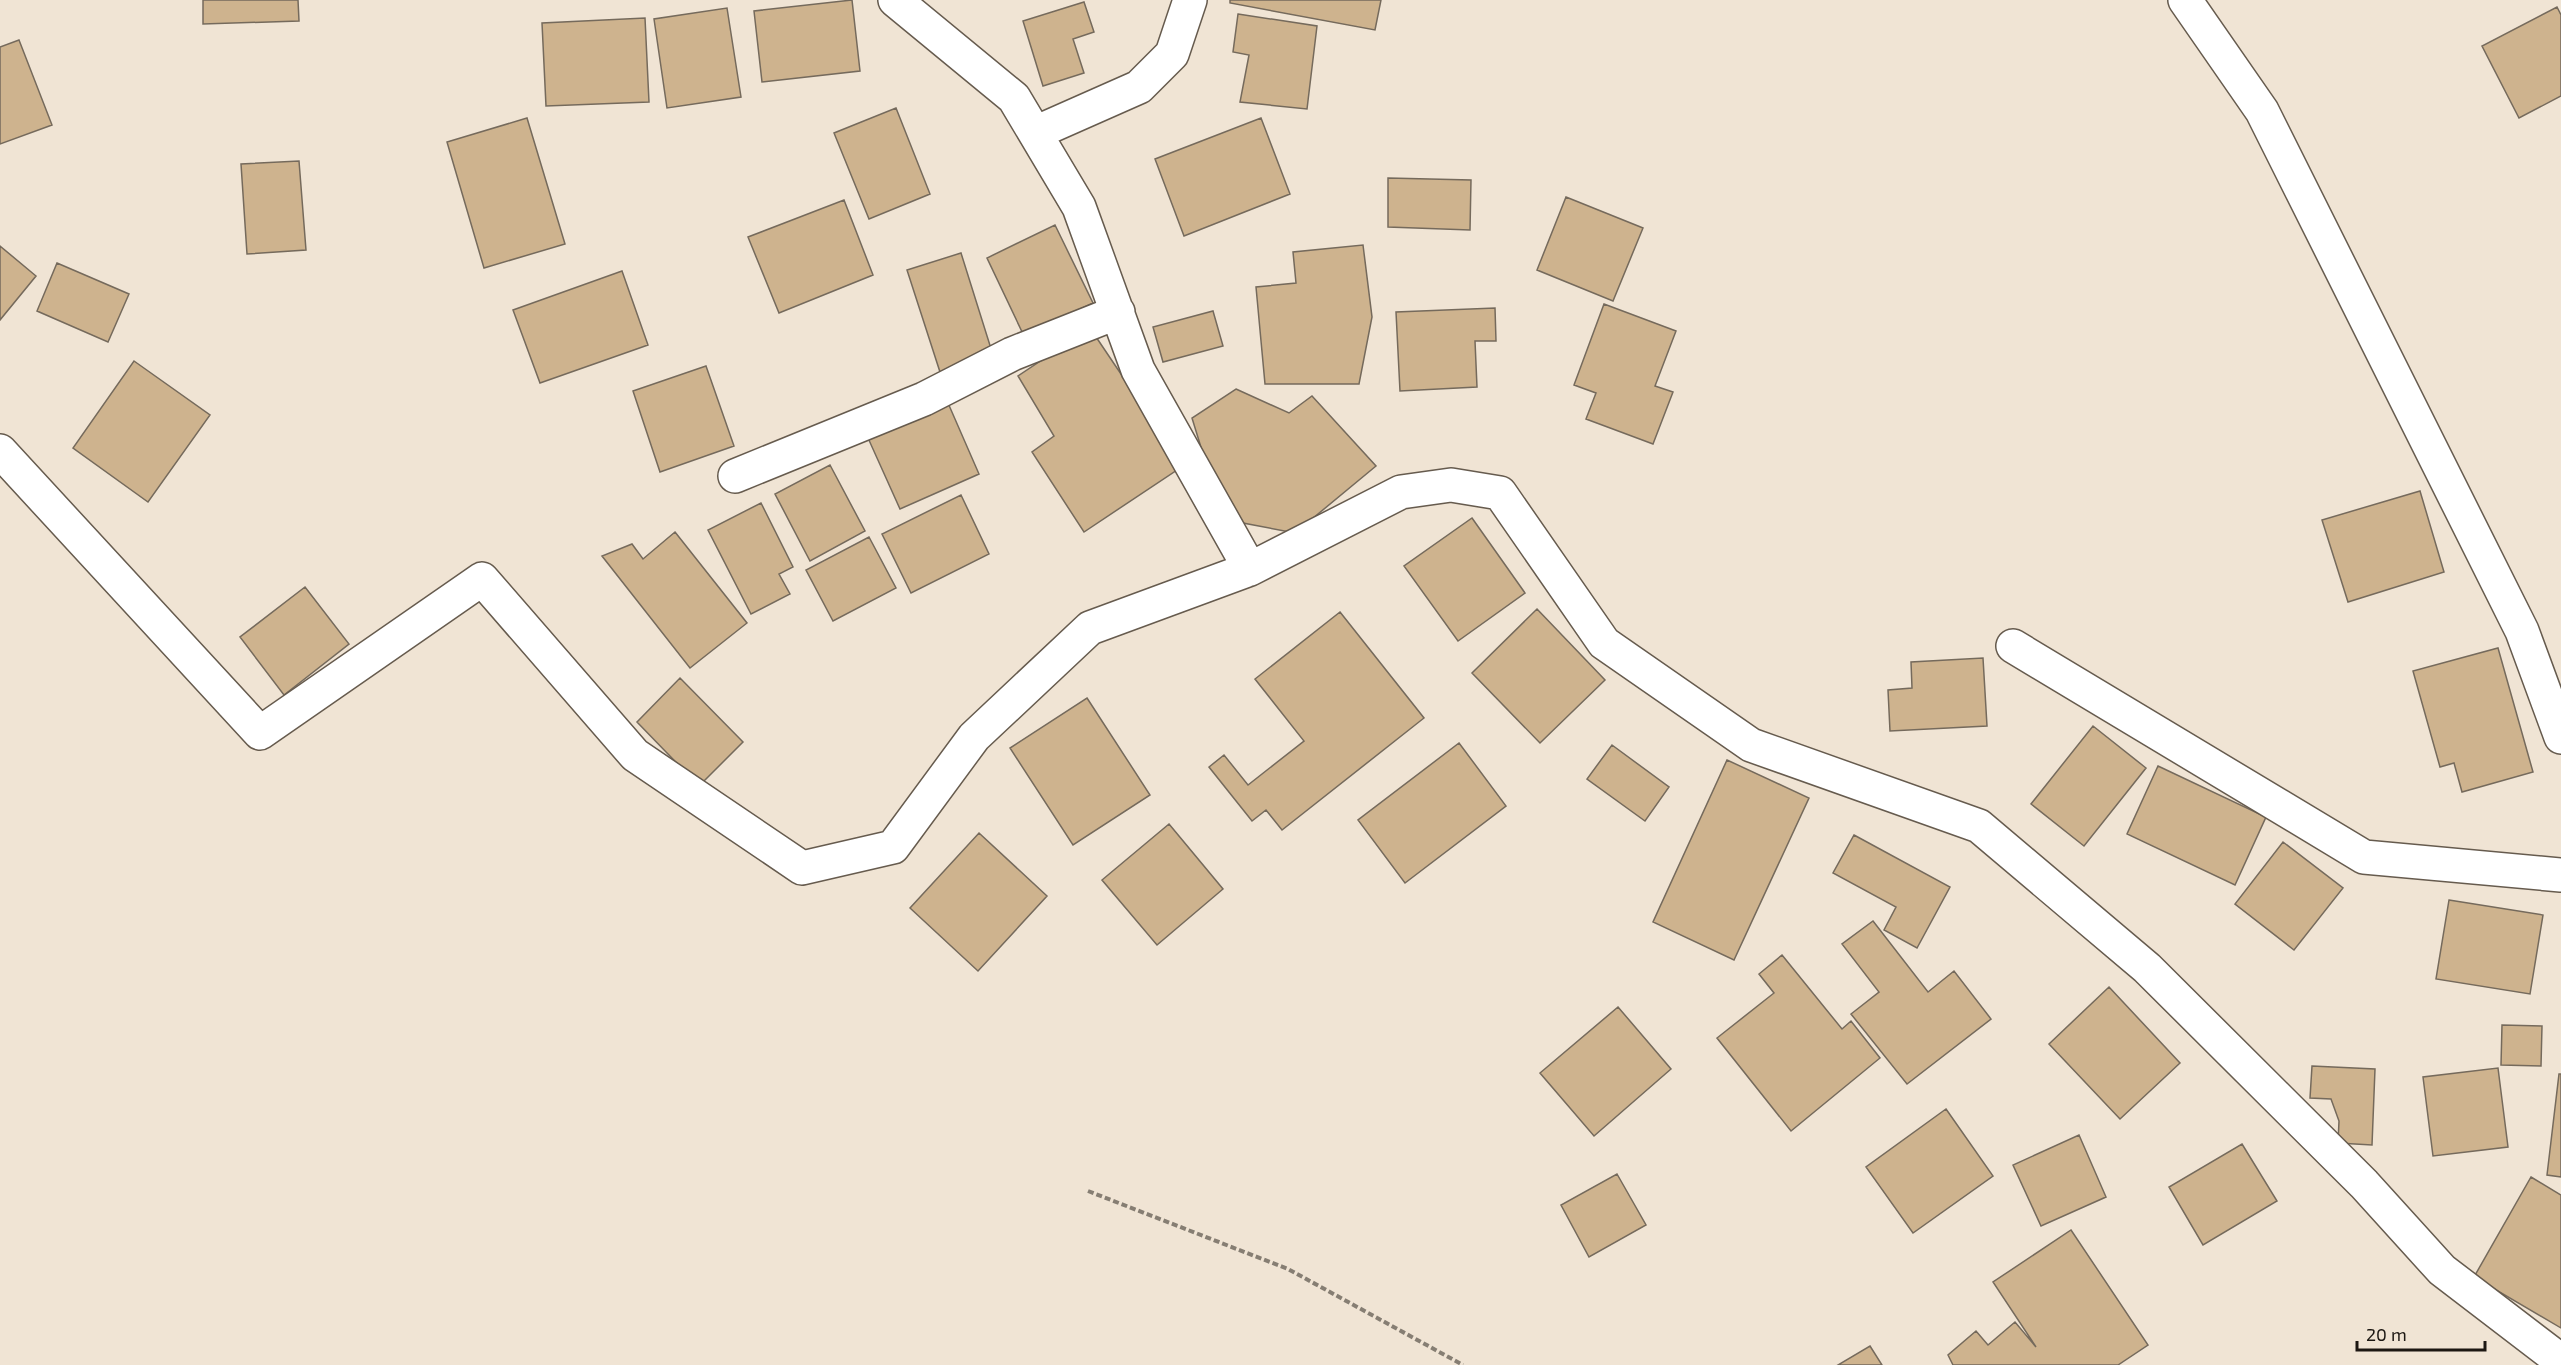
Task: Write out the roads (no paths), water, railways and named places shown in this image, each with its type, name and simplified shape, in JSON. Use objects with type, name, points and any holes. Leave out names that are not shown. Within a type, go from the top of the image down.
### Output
[{"type":"street","points":[[895,0],[1014,98],[1079,207],[1138,370],[1250,569]]},
{"type":"street","points":[[1035,133],[1139,87],[1172,54],[1190,0]]},
{"type":"street","points":[[2185,0],[2262,111],[2522,631],[2561,737]]},
{"type":"street","points":[[735,476],[924,399],[1012,354],[1118,312]]},
{"type":"street","points":[[0,452],[260,733],[482,579],[635,755],[802,868],[893,847],[974,737],[1090,628],[1250,569],[1401,492],[1451,485],[1500,493],[1605,643],[1751,745],[1979,826],[2147,968],[2364,1184],[2442,1270],[2561,1361]]},
{"type":"street","points":[[2013,646],[2364,857],[2561,875]]}]
